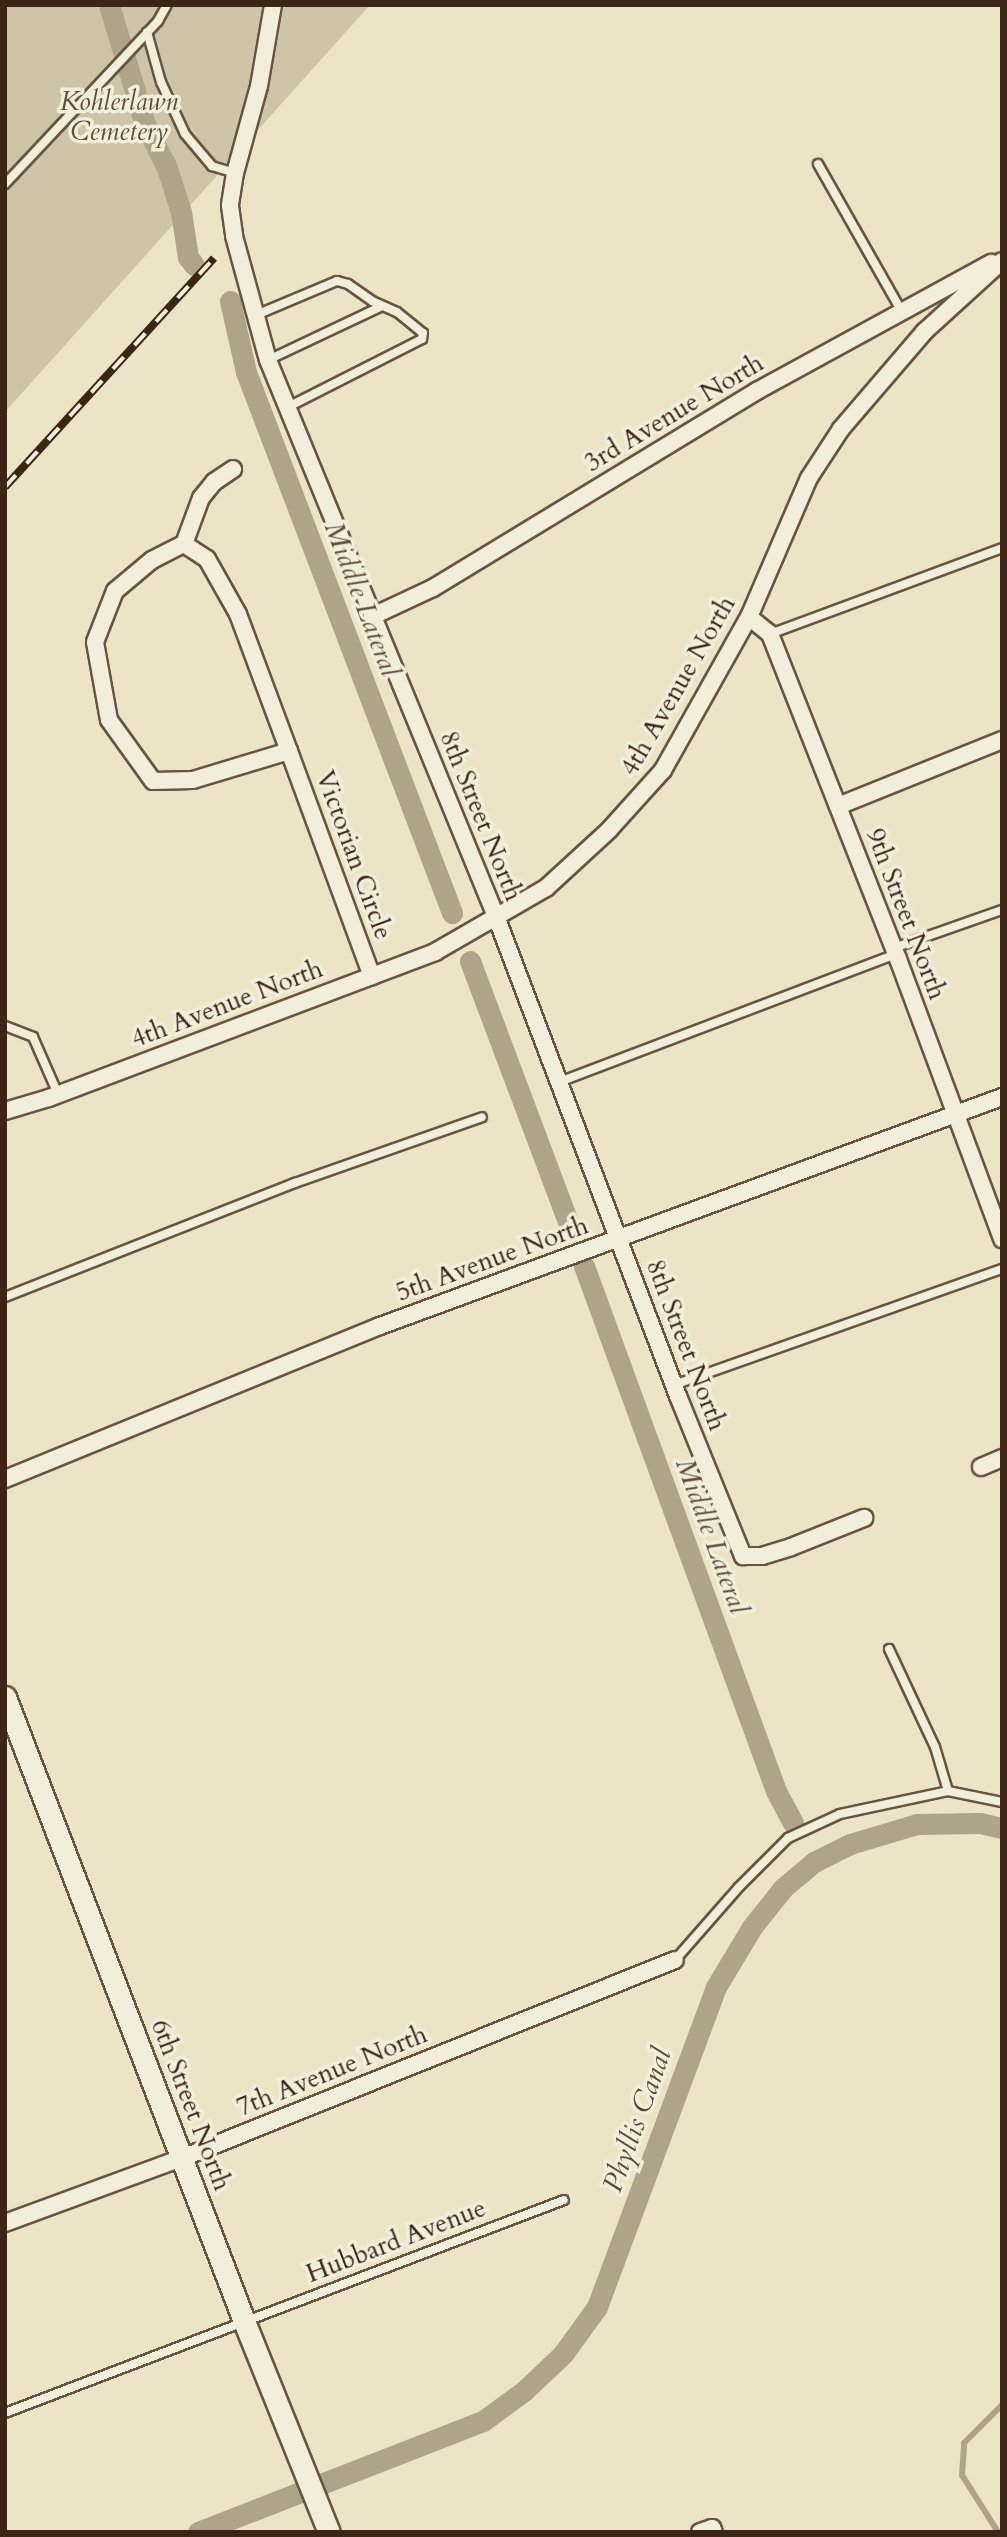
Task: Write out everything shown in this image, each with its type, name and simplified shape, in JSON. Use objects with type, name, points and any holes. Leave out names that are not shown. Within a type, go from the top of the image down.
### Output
[{"type":"street","name":"8th Street North","points":[[273,5],[259,86],[235,173],[230,206],[234,236],[268,360],[497,919],[674,1385],[743,1556],[762,1556],[791,1547],[864,1518]]},
{"type":"street","name":"3rd Avenue North","points":[[373,616],[433,588],[757,391],[1002,259]]},
{"type":"street","name":"4th Avenue North","points":[[5,1111],[58,1094],[435,951],[497,919],[546,888],[641,797],[663,770],[749,617],[809,478],[841,429],[924,332],[1002,259]]},
{"type":"street","points":[[184,544],[201,498],[214,482],[233,469]]},
{"type":"street","name":"Victorian Circle","points":[[289,751],[193,779],[153,781],[109,720],[95,642],[115,591],[152,560],[184,544],[207,559],[238,614],[289,751],[372,976]]},
{"type":"street","name":"9th Street North","points":[[749,617],[770,634],[895,951],[1002,1239]]},
{"type":"street","points":[[838,806],[1002,740]]},
{"type":"street","name":"5th Avenue North","points":[[5,1479],[380,1326],[1002,1097]]},
{"type":"street","points":[[981,1467],[1002,1458]]},
{"type":"street","name":"6th Street North","points":[[5,1697],[244,2320],[329,2532]]},
{"type":"street","name":"7th Avenue North","points":[[5,2223],[182,2158],[675,1960]]},
{"type":"lane","points":[[5,184],[117,61],[147,32],[167,5]]},
{"type":"lane","points":[[147,32],[161,82],[185,134],[212,166],[235,173]]},
{"type":"lane","points":[[818,163],[902,312]]},
{"type":"lane","points":[[256,315],[337,281],[348,284],[423,332],[422,339],[288,407]]},
{"type":"lane","points":[[268,360],[382,306]]},
{"type":"lane","points":[[770,634],[1002,548]]},
{"type":"lane","points":[[559,1082],[1002,909]]},
{"type":"lane","points":[[5,1026],[33,1037],[58,1094]]},
{"type":"lane","points":[[5,1297],[295,1183],[482,1117]]},
{"type":"lane","points":[[674,1385],[1002,1269]]},
{"type":"lane","points":[[889,1648],[935,1747],[948,1791]]},
{"type":"lane","points":[[675,1960],[739,1887],[788,1838],[840,1814],[948,1791],[1002,1802]]},
{"type":"lane","name":"Hubbard Avenue","points":[[5,2413],[564,2200]]},
{"type":"green space","name":"Kohlerlawn Cemetery","points":[[5,5],[370,5],[5,412]]},
{"type":"waterway","name":"Middle Lateral","points":[[109,5],[145,124],[167,168],[181,212],[188,257],[194,265]]},
{"type":"waterway","name":"Middle Lateral","points":[[230,301],[246,372],[452,913]]},
{"type":"waterway","name":"Middle Lateral","points":[[470,961],[571,1230]]},
{"type":"waterway","name":"Middle Lateral","points":[[584,1266],[776,1791],[793,1823]]},
{"type":"waterway","name":"Phyllis Canal","points":[[198,2532],[483,2421],[524,2391],[563,2354],[597,2307],[716,1987],[752,1927],[783,1888],[814,1862],[850,1844],[917,1824],[980,1823],[1002,1828]]},
{"type":"waterway","points":[[998,2532],[962,2475],[964,2443],[1002,2405]]},
{"type":"railway","points":[[5,487],[214,258]]}]
